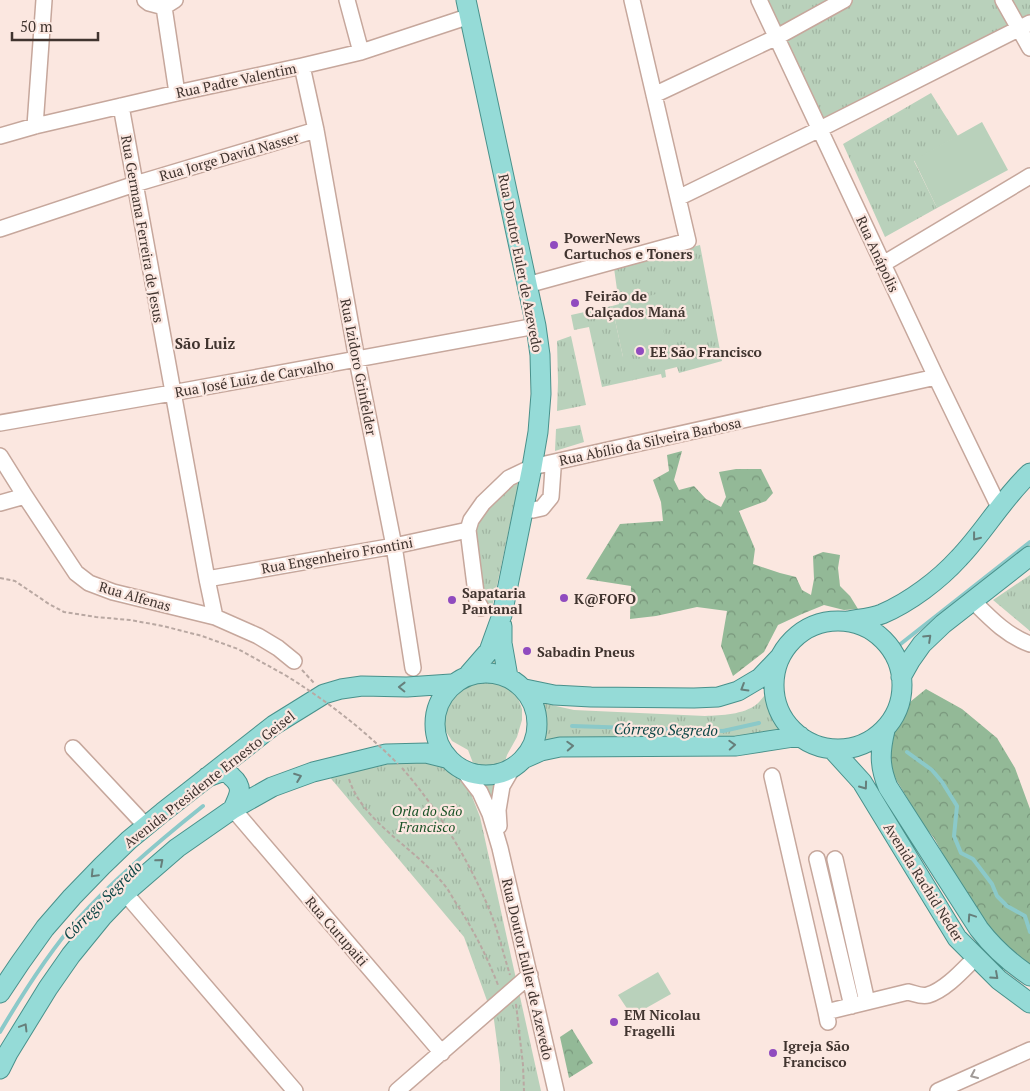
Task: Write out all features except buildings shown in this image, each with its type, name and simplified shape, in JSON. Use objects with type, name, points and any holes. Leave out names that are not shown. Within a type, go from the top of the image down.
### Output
[{"type":"main road","name":"Rua Doutor Euler de Azevedo","points":[[468,8],[536,326],[540,355],[538,432],[502,616]]},
{"type":"main road","points":[[469,674],[489,672],[508,677],[525,689],[554,695],[694,698],[718,697],[738,691],[760,678],[789,643],[801,632],[814,625],[830,621],[845,621],[880,615],[907,601],[941,576],[960,558],[999,507],[1030,473]]},
{"type":"main road","points":[[901,678],[922,644],[943,624],[1030,556]]},
{"type":"main road","points":[[446,758],[436,740],[434,720],[439,700],[451,684],[469,674],[489,651],[502,616]]},
{"type":"main road","points":[[502,616],[502,642],[508,677]]},
{"type":"main road","points":[[780,656],[774,685],[780,713],[800,736],[832,749],[851,748],[869,742],[885,730],[897,711],[902,689],[899,665],[888,644],[869,629],[845,621]]},
{"type":"main road","name":"Avenida Presidente Ernesto Geisel","points":[[0,993],[45,928],[102,866],[146,826],[274,725],[324,694],[341,689],[362,686],[407,687],[451,684]]},
{"type":"main road","points":[[518,763],[532,747],[538,727],[535,707],[525,689]]},
{"type":"main road","name":"Avenida Rachid Neder","points":[[885,730],[880,749],[883,775],[888,787],[985,936],[1030,976]]},
{"type":"main road","points":[[0,1069],[48,988],[71,955],[102,917],[125,893],[177,848],[233,809],[272,787],[312,772],[386,754],[426,753],[446,758],[463,770],[482,776],[502,773],[541,751],[560,747],[736,746],[800,736]]},
{"type":"main road","name":"Avenida Rachid Neder","points":[[832,749],[862,782],[957,938],[999,980],[1030,1003]]},
{"type":"main road","points":[[206,778],[227,772],[235,779],[240,794],[233,809]]},
{"type":"street","points":[[35,126],[44,0]]},
{"type":"street","points":[[145,0],[148,3],[170,3],[177,93]]},
{"type":"street","points":[[347,0],[361,52]]},
{"type":"street","points":[[527,285],[688,241],[632,0]]},
{"type":"street","name":"Rua Anápolis","points":[[759,0],[999,507]]},
{"type":"street","points":[[654,94],[777,37],[844,0]]},
{"type":"street","points":[[1003,0],[1025,25],[1030,48]]},
{"type":"street","name":"Rua Padre Valentim","points":[[0,136],[35,126],[361,52],[468,8]]},
{"type":"street","points":[[678,198],[820,130],[1025,25]]},
{"type":"street","name":"Rua Izidoro Grinfelder","points":[[302,66],[316,130],[357,360],[394,546],[413,668]]},
{"type":"street","name":"Rua Germana Ferreira de Jesus","points":[[121,106],[206,579],[215,617]]},
{"type":"street","name":"Rua Jorge David Nasser","points":[[0,229],[135,184],[316,130]]},
{"type":"street","points":[[883,264],[1030,176]]},
{"type":"street","name":"Rua José Luiz de Carvalho","points":[[0,423],[357,360],[536,326]]},
{"type":"street","name":"Rua Abílio da Silveira Barbosa","points":[[468,530],[471,520],[483,503],[509,478],[532,467],[936,377]]},
{"type":"street","name":"Rua Alfenas","points":[[0,456],[76,573],[89,583],[113,592],[215,617],[258,636],[278,648],[294,661]]},
{"type":"street","points":[[523,510],[542,508],[551,497],[553,469],[551,463]]},
{"type":"street","points":[[0,503],[25,496]]},
{"type":"street","points":[[468,530],[477,601],[481,608]]},
{"type":"street","name":"Rua Engenheiro Frontini","points":[[206,579],[394,546],[468,530]]},
{"type":"street","points":[[972,601],[1006,632],[1030,644]]},
{"type":"street","points":[[73,748],[146,826]]},
{"type":"street","name":"Rua Doutor Euller de Azevedo","points":[[500,848],[498,810],[502,786],[518,763]]},
{"type":"street","name":"Rua Doutor Euller de Azevedo","points":[[463,770],[480,792],[490,814],[500,848],[556,1091]]},
{"type":"street","points":[[772,776],[827,1017],[852,1006],[908,992],[927,995],[947,984],[975,958]]},
{"type":"street","name":"Rua Curupaiti","points":[[233,809],[442,1053]]},
{"type":"street","points":[[834,859],[867,1002]]},
{"type":"street","points":[[816,860],[852,1006]]},
{"type":"street","points":[[125,893],[294,1091]]},
{"type":"street","points":[[397,1091],[530,975]]},
{"type":"street","points":[[938,1091],[1030,1050]]},
{"type":"path","points":[[0,578],[15,581],[64,612],[147,623],[202,636],[238,650],[309,690],[348,718],[377,743],[410,778],[441,820],[468,864],[490,910],[524,1065],[524,1091]]},
{"type":"path","points":[[294,661],[324,694]]},
{"type":"path","points":[[346,763],[351,787],[367,811],[442,881],[469,922],[508,994]]},
{"type":"green space","points":[[760,0],[1030,0],[1030,23],[820,129]]},
{"type":"green space","points":[[931,93],[958,136],[914,161],[937,208],[885,237],[843,144]]},
{"type":"green space","points":[[982,122],[1008,170],[937,208],[914,160]]},
{"type":"green space","points":[[700,245],[722,361],[679,373],[677,367],[665,370],[666,377],[662,378],[661,374],[602,387],[589,327],[574,330],[571,315],[612,306],[623,357],[656,295],[619,304],[614,268]]},
{"type":"green space","points":[[656,294],[667,348],[623,357],[612,306]]},
{"type":"green space","points":[[571,336],[586,405],[557,411],[557,341]]},
{"type":"green space","points":[[580,425],[584,442],[555,451],[556,429]]},
{"type":"green space","points":[[682,451],[674,480],[679,490],[694,486],[706,499],[721,507],[726,497],[719,472],[736,469],[761,469],[773,493],[766,501],[739,511],[755,549],[753,564],[796,577],[802,590],[811,595],[814,579],[813,556],[823,552],[840,555],[838,568],[840,586],[850,596],[858,609],[844,610],[824,605],[778,625],[764,652],[733,676],[721,646],[727,611],[697,607],[656,616],[630,619],[631,586],[586,579],[620,524],[663,521],[661,502],[653,480],[669,471],[667,455]]},
{"type":"green space","points":[[520,478],[489,616],[482,590],[476,528],[493,500]]},
{"type":"green space","points":[[1030,575],[1030,631],[993,600]]},
{"type":"green space","points":[[499,630],[502,681],[517,696],[522,709],[522,720],[517,737],[507,755],[498,785],[495,806],[488,802],[468,750],[452,741],[445,730],[443,717],[448,702],[456,690],[475,681]]},
{"type":"green space","points":[[926,689],[962,709],[997,738],[1015,768],[1030,809],[1030,968],[992,934],[960,885],[934,838],[924,826],[890,767],[886,742],[905,706]]},
{"type":"green space","points":[[765,695],[768,706],[785,736],[537,745],[542,722],[535,700],[574,710],[705,716],[732,714],[751,708]]},
{"type":"green space","name":"Orla do São Francisco","points":[[420,760],[442,766],[459,779],[471,794],[480,817],[541,1091],[500,1091],[500,1065],[494,1020],[464,937],[328,775],[367,764]]},
{"type":"green space","points":[[658,972],[671,994],[632,1016],[618,995]]},
{"type":"green space","points":[[572,1029],[593,1063],[569,1078],[560,1037]]},
{"type":"waterway","name":"Córrego Segredo","points":[[898,646],[1030,542]]},
{"type":"waterway","name":"Córrego Segredo","points":[[572,726],[723,731],[759,723]]},
{"type":"waterway","points":[[907,752],[932,770],[957,806],[954,836],[961,853],[973,859],[992,884],[997,896],[1007,906],[1025,916],[1030,932]]},
{"type":"waterway","name":"Córrego Segredo","points":[[0,1032],[36,974],[78,919],[138,860],[203,806]]},
{"type":"place","name":"PowerNews Cartuchos e Toners","points":[[554,245]]},
{"type":"place","name":"Feirão de Calçados Maná","points":[[575,303]]},
{"type":"place","name":"EE São Francisco","points":[[640,351]]},
{"type":"place","name":"K@FOFO","points":[[564,598]]},
{"type":"place","name":"Sapataria Pantanal","points":[[452,600]]},
{"type":"place","name":"Sabadin Pneus","points":[[527,651]]},
{"type":"place","name":"EM Nicolau Fragelli","points":[[614,1022]]},
{"type":"place","name":"Igreja São Francisco","points":[[773,1053]]},
{"type":"district","name":"São Luiz","points":[[205,343]]}]
